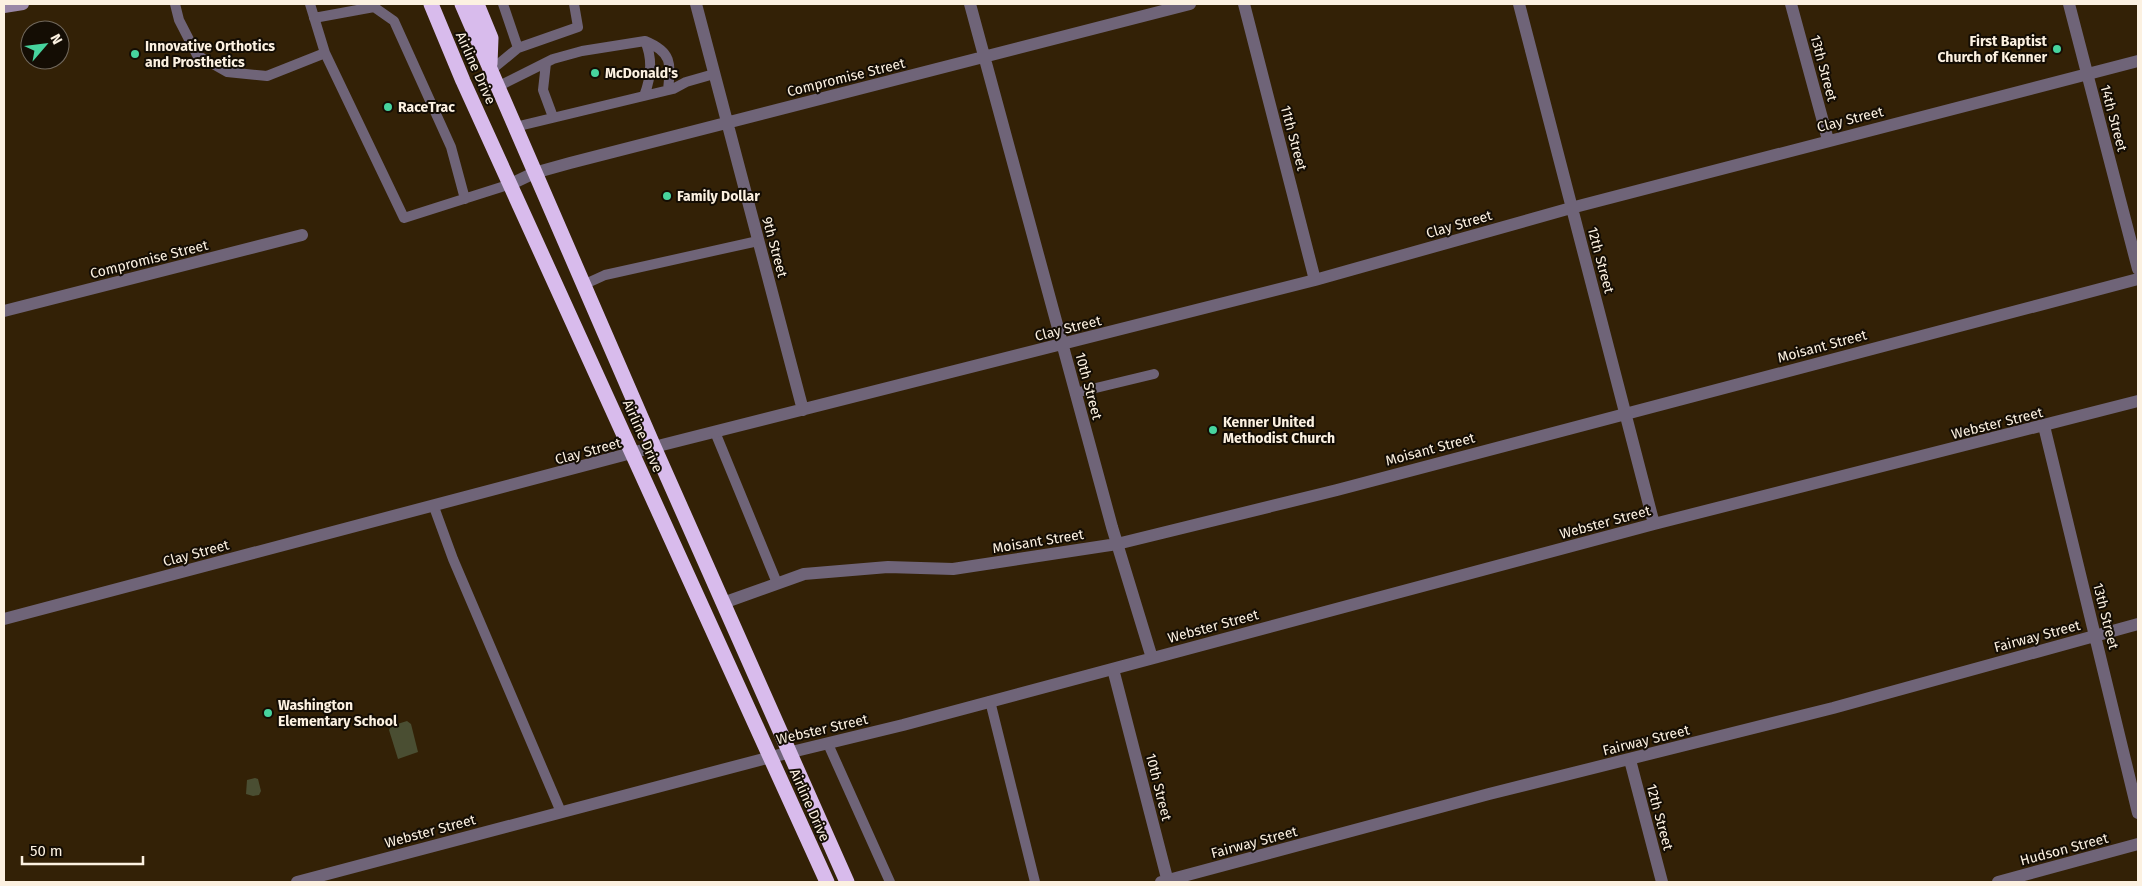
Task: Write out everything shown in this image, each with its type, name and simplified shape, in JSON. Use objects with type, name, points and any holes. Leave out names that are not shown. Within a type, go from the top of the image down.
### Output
[{"type":"highway","name":"Airline Drive","points":[[431,4],[463,81],[827,882]]},
{"type":"highway","points":[[474,4],[491,38],[490,71]]},
{"type":"highway","name":"Airline Drive","points":[[490,71],[654,448],[847,882]]},
{"type":"main road","points":[[4,8],[22,4]]},
{"type":"street","name":"9th Street","points":[[696,4],[803,410]]},
{"type":"street","name":"10th Street","points":[[970,4],[1117,544],[1152,658]]},
{"type":"street","name":"Compromise Street","points":[[511,184],[534,173],[1190,4]]},
{"type":"street","name":"11th Street","points":[[1244,4],[1315,280]]},
{"type":"street","name":"12th Street","points":[[1518,4],[1654,524]]},
{"type":"street","name":"13th Street","points":[[1791,4],[1828,140]]},
{"type":"street","name":"14th Street","points":[[2069,4],[2138,269]]},
{"type":"street","name":"Clay Street","points":[[4,619],[715,432],[1315,280],[1571,208],[2138,61]]},
{"type":"street","name":"Compromise Street","points":[[4,311],[302,235]]},
{"type":"street","name":"Moisant Street","points":[[723,604],[804,574],[888,567],[953,569],[1117,544],[1337,490],[2138,279]]},
{"type":"street","name":"Webster Street","points":[[297,882],[771,756],[828,744],[1113,670],[1654,524],[2138,401]]},
{"type":"street","name":"13th Street","points":[[2044,426],[2138,813]]},
{"type":"street","name":"Fairway Street","points":[[1165,882],[1480,797],[1833,708],[2138,624]]},
{"type":"street","name":"10th Street","points":[[1113,670],[1165,882]]},
{"type":"street","name":"12th Street","points":[[1630,760],[1662,882]]},
{"type":"street","name":"Hudson Street","points":[[1998,882],[2138,844]]},
{"type":"lane","points":[[175,4],[179,20],[196,55],[227,72],[267,76],[325,53]]},
{"type":"lane","points":[[310,4],[325,53],[404,218],[511,184]]},
{"type":"lane","points":[[504,4],[518,48]]},
{"type":"lane","points":[[490,71],[518,48],[578,26],[574,4]]},
{"type":"lane","points":[[314,18],[374,7],[394,21],[451,147],[464,199]]},
{"type":"lane","points":[[498,87],[546,63],[582,51],[644,41],[664,52],[669,61],[668,90]]},
{"type":"lane","points":[[644,41],[649,51],[650,65],[650,82],[644,96]]},
{"type":"lane","points":[[546,63],[543,90],[553,117]]},
{"type":"lane","points":[[515,127],[668,90],[714,74]]},
{"type":"lane","points":[[583,284],[605,275],[758,241]]},
{"type":"lane","points":[[1075,393],[1154,374]]},
{"type":"lane","points":[[715,432],[777,583]]},
{"type":"lane","points":[[434,507],[453,559],[561,812]]},
{"type":"lane","points":[[990,701],[1035,882]]},
{"type":"lane","points":[[828,744],[890,882]]},
{"type":"green space","points":[[407,721],[411,724],[418,752],[398,759],[389,730],[391,726]]},
{"type":"green space","points":[[258,779],[261,791],[259,795],[246,794],[247,780]]},
{"type":"place","name":"First Baptist Church of Kenner","points":[[2057,49]]},
{"type":"place","name":"Innovative Orthotics and Prosthetics","points":[[135,54]]},
{"type":"place","name":"McDonald's","points":[[595,73]]},
{"type":"place","name":"RaceTrac","points":[[388,107]]},
{"type":"place","name":"Family Dollar","points":[[667,196]]},
{"type":"place","name":"Kenner United Methodist Church","points":[[1213,430]]},
{"type":"place","name":"Washington Elementary School","points":[[268,713]]}]
